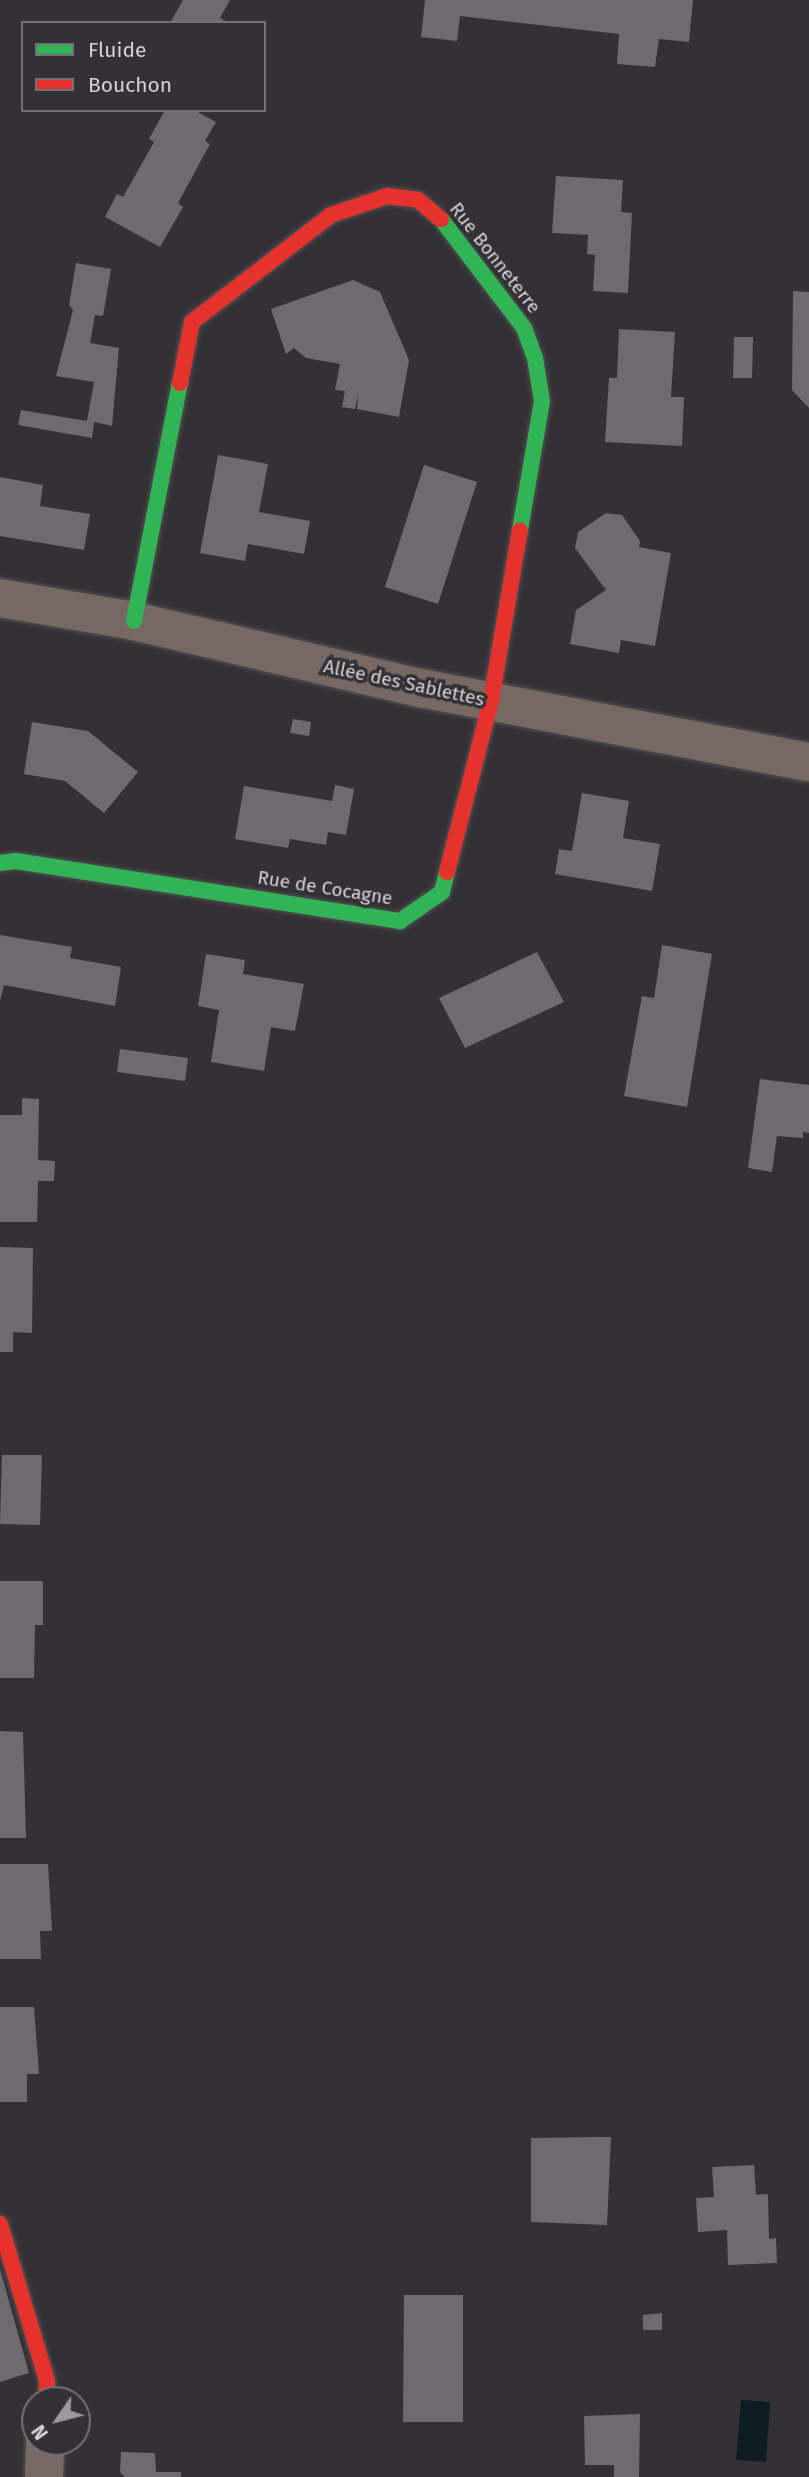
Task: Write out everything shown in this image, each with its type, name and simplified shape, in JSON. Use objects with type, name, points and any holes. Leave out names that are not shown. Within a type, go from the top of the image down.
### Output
[{"type":"street","name":"Rue Bonneterre","points":[[134,621],[192,322],[331,215],[387,195],[418,200],[445,222],[524,328],[540,390],[491,701]]},
{"type":"street","name":"Allée des Sablettes","points":[[0,598],[134,621],[491,701],[809,762]]},
{"type":"street","name":"Rue de Cocagne","points":[[0,863],[16,861],[400,920],[442,891],[491,701]]},
{"type":"street","points":[[0,2224],[47,2386]]},
{"type":"street","points":[[44,2477],[45,2456]]},
{"type":"shaded area","points":[[741,2400],[770,2402],[766,2462],[736,2460]]},
{"type":"building","points":[[183,0],[230,0],[220,18],[226,21],[171,21]]},
{"type":"building","points":[[425,0],[693,0],[689,42],[659,39],[655,67],[617,64],[619,34],[460,16],[457,41],[421,37]]},
{"type":"building","points":[[164,112],[198,112],[216,122],[205,141],[210,144],[178,203],[183,207],[160,247],[105,217],[117,194],[123,197],[154,142],[149,139]]},
{"type":"building","points":[[556,176],[623,180],[621,212],[632,213],[628,293],[593,291],[595,255],[587,254],[588,235],[552,233]]},
{"type":"building","points":[[76,263],[111,269],[103,316],[95,315],[90,343],[119,348],[112,426],[94,422],[92,438],[18,425],[21,410],[87,421],[94,382],[56,376],[73,310],[69,305]]},
{"type":"building","points":[[353,280],[380,292],[409,360],[399,417],[357,409],[358,394],[355,409],[342,407],[345,391],[335,390],[340,364],[306,358],[294,348],[286,354],[271,309]]},
{"type":"building","points":[[793,291],[809,292],[809,408],[792,390]]},
{"type":"building","points":[[619,329],[675,332],[671,397],[684,397],[682,446],[605,442],[609,378],[617,378]]},
{"type":"building","points":[[734,337],[753,337],[752,378],[733,378]]},
{"type":"building","points":[[218,455],[268,464],[259,512],[310,521],[304,554],[248,544],[245,561],[200,553]]},
{"type":"building","points":[[424,465],[477,482],[438,604],[385,587]]},
{"type":"building","points":[[0,477],[43,485],[40,506],[90,514],[84,550],[0,536]]},
{"type":"building","points":[[606,513],[622,515],[640,541],[639,547],[671,553],[655,646],[621,640],[619,653],[570,644],[576,610],[606,590],[575,548],[578,532]]},
{"type":"building","points":[[293,719],[311,722],[309,736],[290,733]]},
{"type":"building","points":[[32,722],[88,731],[138,772],[104,813],[65,781],[24,774]]},
{"type":"building","points":[[335,785],[354,789],[346,835],[328,832],[326,845],[290,839],[288,848],[235,839],[244,786],[332,801]]},
{"type":"building","points":[[582,793],[629,801],[623,838],[660,844],[652,891],[555,874],[559,849],[572,851]]},
{"type":"building","points":[[0,935],[72,947],[70,958],[121,967],[115,1006],[4,985],[0,1001]]},
{"type":"building","points":[[662,945],[712,954],[687,1107],[624,1096],[642,996],[654,998]]},
{"type":"building","points":[[537,952],[564,1002],[465,1048],[439,998]]},
{"type":"building","points":[[206,954],[245,960],[243,974],[304,984],[295,1031],[271,1027],[264,1071],[211,1062],[219,1010],[198,1006]]},
{"type":"building","points":[[120,1049],[188,1058],[185,1081],[117,1072]]},
{"type":"building","points":[[760,1079],[809,1085],[809,1133],[803,1132],[803,1138],[777,1136],[772,1172],[748,1168]]},
{"type":"building","points":[[22,1098],[39,1099],[38,1160],[55,1161],[54,1181],[38,1181],[37,1222],[0,1222],[0,1115],[22,1115]]},
{"type":"building","points":[[0,1247],[33,1248],[32,1333],[13,1332],[13,1352],[0,1352]]},
{"type":"building","points":[[2,1455],[42,1455],[40,1525],[0,1524]]},
{"type":"building","points":[[0,1581],[43,1581],[43,1625],[35,1625],[34,1678],[0,1678]]},
{"type":"building","points":[[0,1731],[23,1732],[26,1838],[0,1838]]},
{"type":"building","points":[[0,1864],[48,1864],[52,1931],[40,1931],[41,1959],[0,1959]]},
{"type":"building","points":[[0,2007],[34,2007],[39,2074],[27,2074],[27,2102],[0,2102]]},
{"type":"building","points":[[611,2137],[607,2225],[531,2222],[531,2138]]},
{"type":"building","points":[[754,2165],[756,2195],[768,2194],[769,2239],[776,2238],[777,2263],[728,2265],[727,2230],[698,2232],[696,2198],[714,2197],[712,2167]]},
{"type":"building","points":[[0,2269],[29,2373],[0,2382]]},
{"type":"building","points":[[404,2295],[463,2295],[463,2422],[403,2422]]},
{"type":"building","points":[[662,2313],[662,2330],[643,2330],[643,2315]]},
{"type":"building","points":[[640,2414],[639,2477],[614,2477],[614,2465],[585,2465],[584,2416]]},
{"type":"building","points":[[121,2452],[155,2453],[156,2472],[181,2472],[181,2477],[125,2477],[120,2472]]},
{"type":"traffic: fast","points":[[441,219],[524,328],[535,358],[542,401],[520,530]]},
{"type":"traffic: fast","points":[[134,621],[180,383]]},
{"type":"traffic: fast","points":[[0,863],[16,861],[400,921],[442,892],[447,872]]},
{"type":"traffic: jam","points":[[180,383],[192,322],[331,215],[387,196],[418,200],[441,219]]},
{"type":"traffic: jam","points":[[447,872],[491,701],[520,530]]},
{"type":"traffic: jam","points":[[0,2224],[47,2386]]}]
